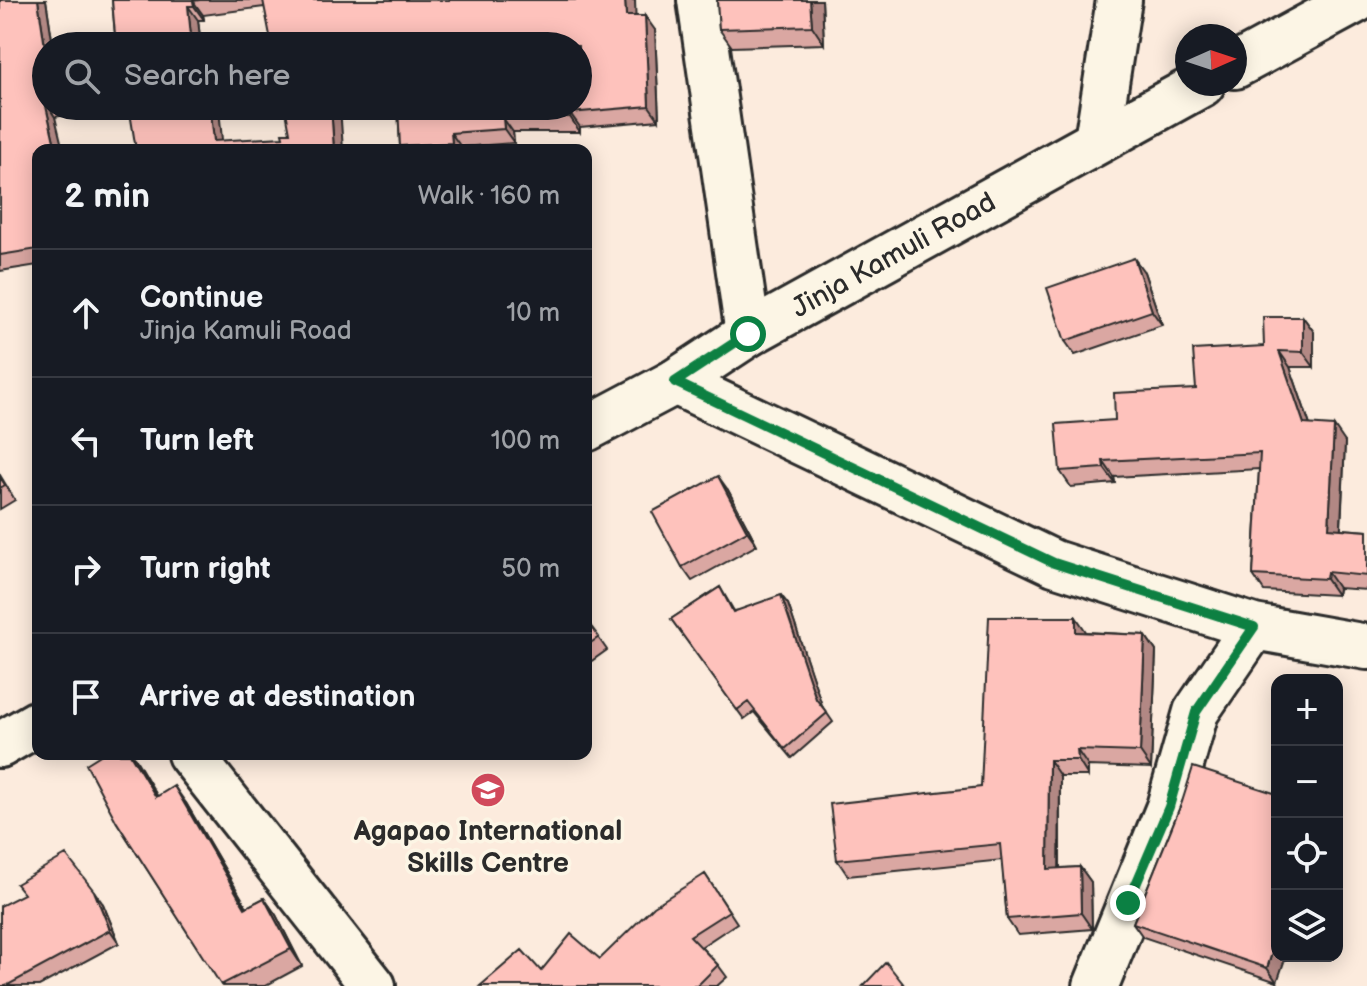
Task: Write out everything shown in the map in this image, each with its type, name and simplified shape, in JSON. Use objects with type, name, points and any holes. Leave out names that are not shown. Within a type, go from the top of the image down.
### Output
[{"type":"street","points":[[700,0],[748,334]]},
{"type":"street","points":[[1097,141],[1119,0]]},
{"type":"street","points":[[1247,60],[1357,0]]},
{"type":"street","name":"Jinja Kamuli Road","points":[[592,426],[675,382],[748,334],[1180,96]]},
{"type":"street","points":[[675,382],[1054,563],[1254,627],[1367,647]]},
{"type":"street","points":[[1096,986],[1169,807],[1196,712],[1254,627]]},
{"type":"street","points":[[0,745],[32,726]]},
{"type":"street","points":[[195,760],[373,986]]},
{"type":"building","points":[[0,0],[38,0],[43,32],[32,32],[32,120],[49,120],[55,144],[32,144],[32,250],[0,255]]},
{"type":"building","points":[[112,0],[200,0],[193,1],[194,6],[188,6],[191,32],[115,32]]},
{"type":"building","points":[[263,0],[625,0],[626,16],[645,16],[649,106],[592,111],[592,32],[269,32]]},
{"type":"building","points":[[717,0],[810,0],[812,26],[719,29]]},
{"type":"building","points":[[131,120],[212,120],[214,141],[283,137],[282,133],[290,133],[288,120],[332,120],[334,144],[135,144]]},
{"type":"building","points":[[399,120],[503,120],[504,129],[451,133],[452,143],[400,144]]},
{"type":"building","points":[[1134,258],[1152,311],[1065,341],[1047,288]]},
{"type":"building","points":[[1263,317],[1303,317],[1303,352],[1279,351],[1304,424],[1334,426],[1329,528],[1367,531],[1367,576],[1327,572],[1326,579],[1253,575],[1260,453],[1103,461],[1104,468],[1060,471],[1056,424],[1115,420],[1114,393],[1196,389],[1193,350],[1264,346]]},
{"type":"building","points":[[718,476],[747,531],[682,567],[652,512]]},
{"type":"building","points":[[720,587],[733,612],[781,595],[816,699],[827,713],[785,749],[748,702],[737,710],[671,619]]},
{"type":"building","points":[[989,617],[1076,617],[1076,632],[1145,635],[1140,752],[1077,750],[1078,760],[1049,760],[1048,869],[1080,867],[1081,913],[1007,919],[1000,844],[837,860],[830,804],[981,787]]},
{"type":"building","points":[[592,628],[599,637],[592,642]]},
{"type":"building","points":[[92,760],[134,760],[156,797],[174,786],[245,908],[264,898],[291,949],[221,985],[116,821],[86,764]]},
{"type":"building","points":[[1193,767],[1271,792],[1271,956],[1267,968],[1133,923]]},
{"type":"building","points":[[66,855],[94,891],[110,930],[6,986],[0,986],[0,906],[24,894],[16,884]]},
{"type":"building","points":[[705,874],[729,911],[690,936],[718,965],[697,986],[480,986],[522,950],[541,971],[571,934],[600,959],[654,906]]},
{"type":"building","points":[[886,962],[905,986],[863,986]]},
{"type":"place","name":"Agapao International Skills Centre","points":[[488,790]]},
{"type":"route","points":[[748,334],[675,382],[1054,563],[1151,597],[1254,627],[1196,712],[1169,807],[1128,903]]}]
